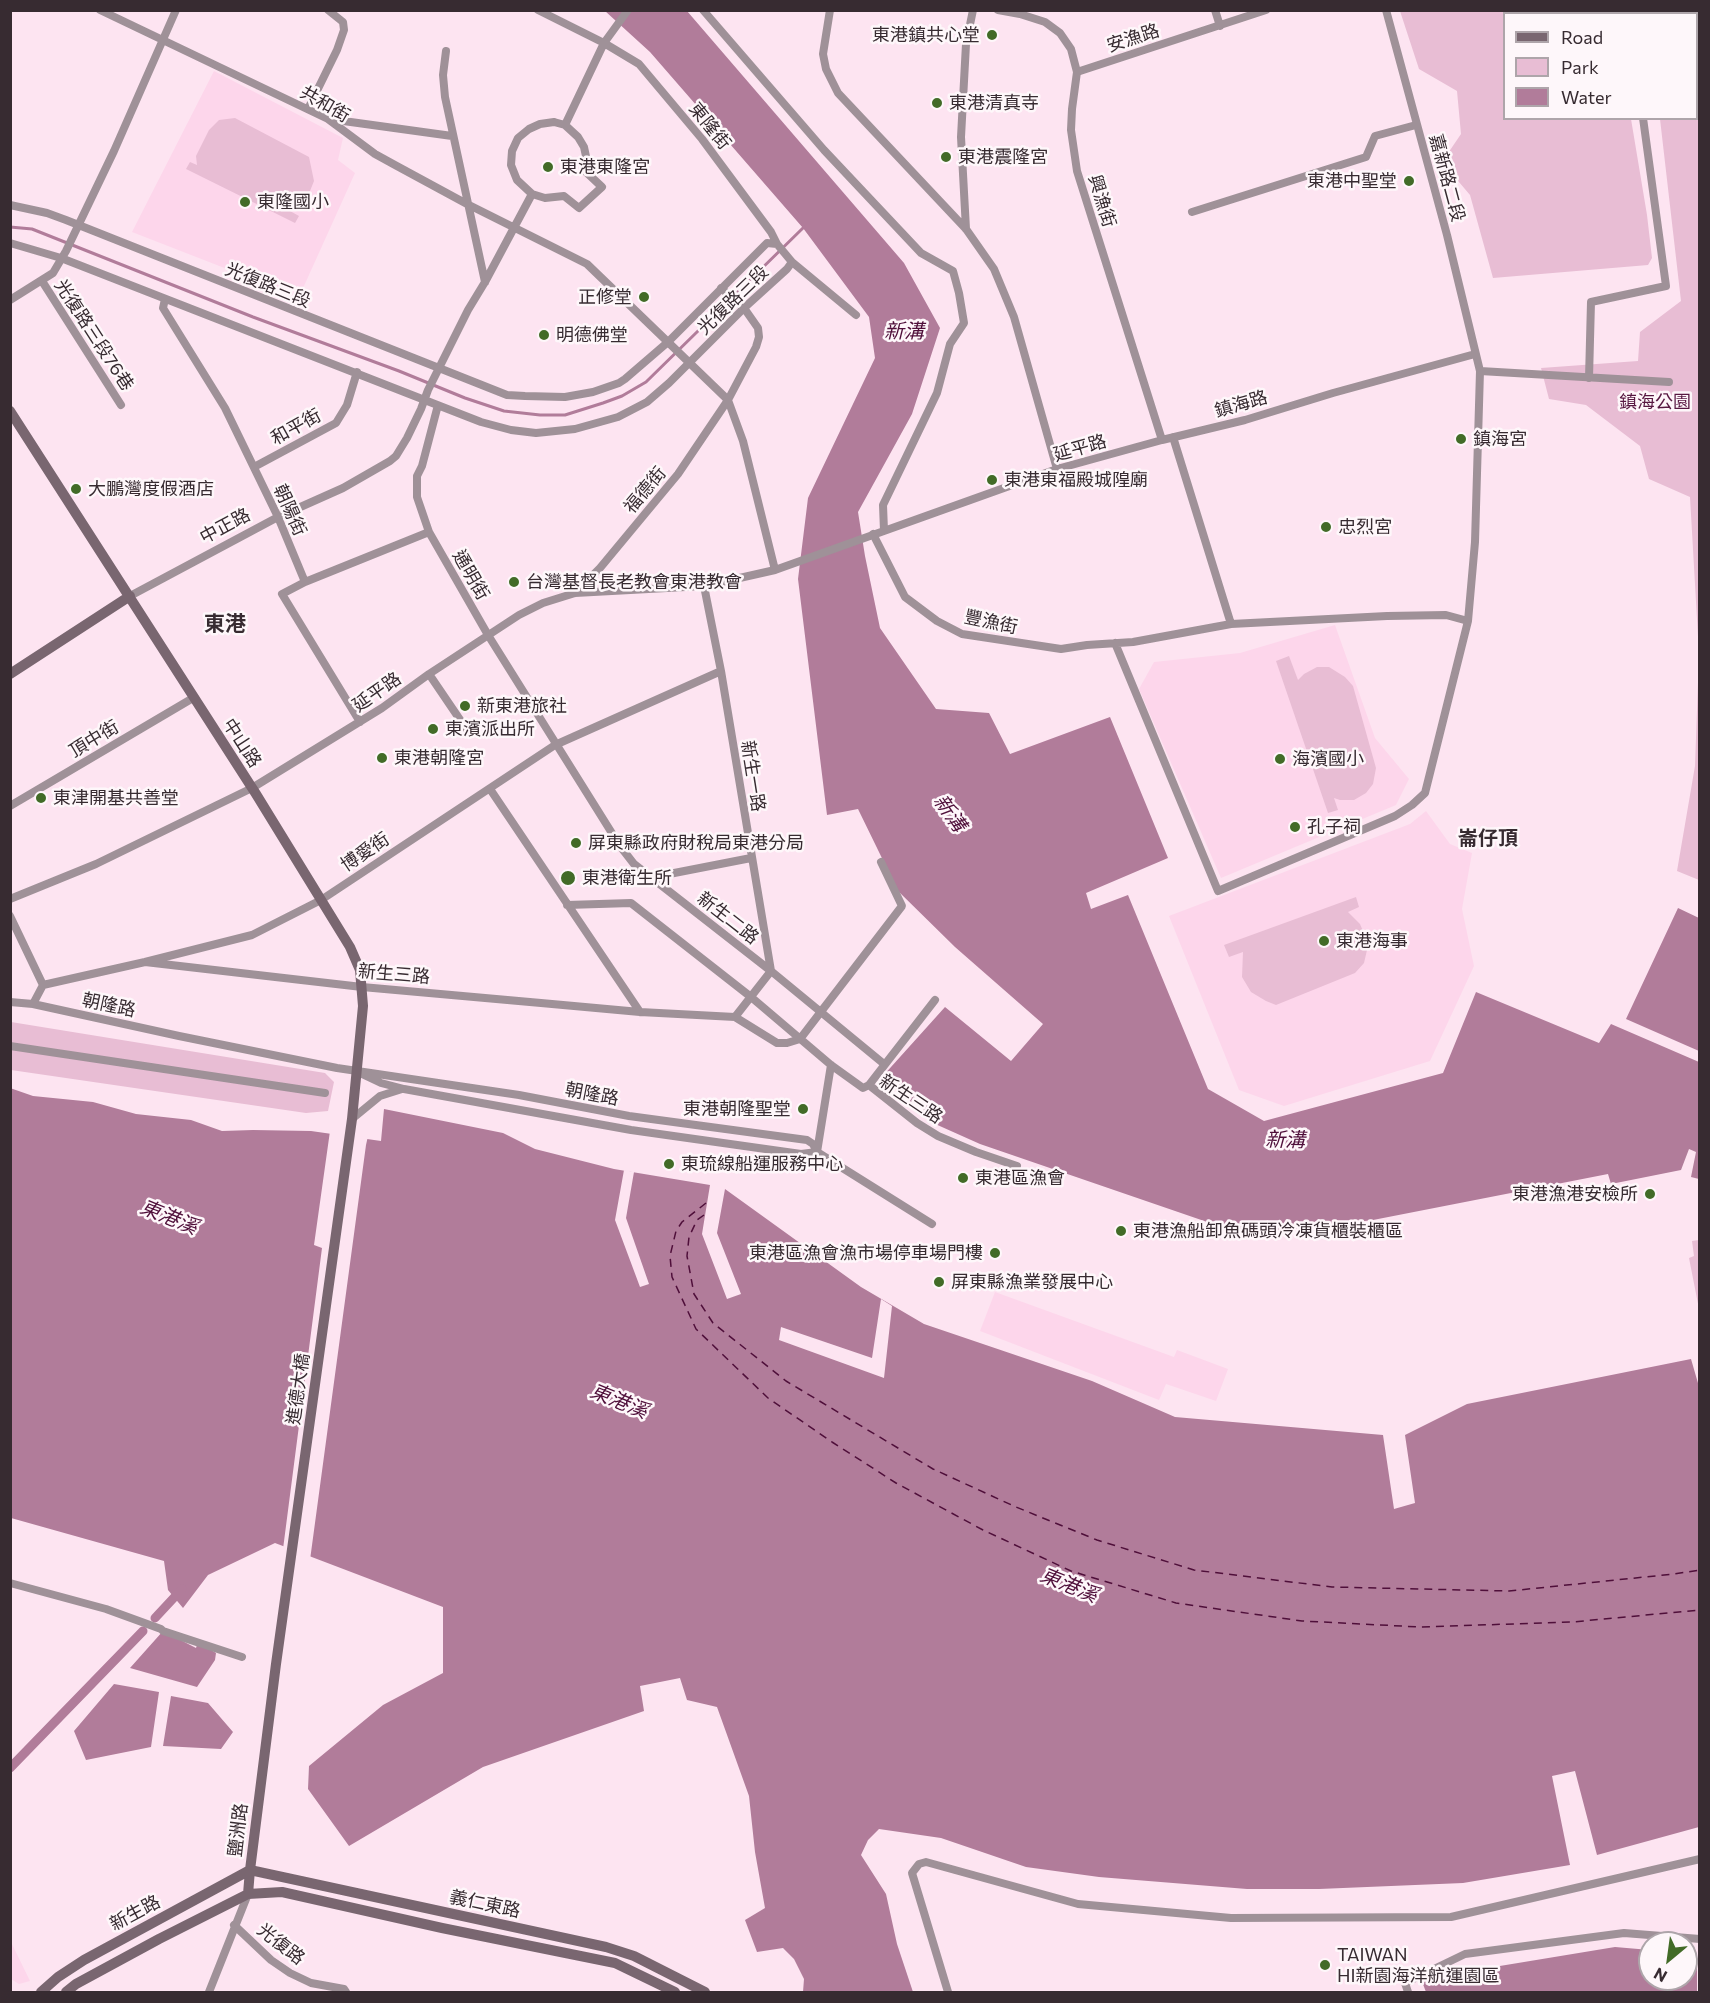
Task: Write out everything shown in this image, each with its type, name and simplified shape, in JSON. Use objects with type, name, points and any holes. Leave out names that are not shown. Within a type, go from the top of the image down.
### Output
[{"type":"street","name":"共和街","points":[[100,10],[328,119],[375,154],[515,227]]},
{"type":"street","points":[[10,300],[53,273],[64,255],[176,10]]},
{"type":"street","points":[[308,109],[337,50],[344,30],[343,22],[328,10]]},
{"type":"street","name":"東隆街","points":[[538,10],[604,43],[639,64],[702,139],[777,243]]},
{"type":"street","points":[[565,125],[604,43],[628,10]]},
{"type":"street","points":[[703,10],[824,150],[921,253],[953,270],[964,323],[950,344],[937,393],[883,505],[884,531]]},
{"type":"street","points":[[830,10],[823,54],[826,69],[838,93],[966,229],[994,269],[1014,317],[1057,470]]},
{"type":"street","points":[[966,229],[961,137],[966,44],[973,10]]},
{"type":"street","name":"興漁街","points":[[998,10],[1045,21],[1060,33],[1071,48],[1077,72],[1071,130],[1077,171],[1162,440]]},
{"type":"street","points":[[1215,10],[1220,26]]},
{"type":"street","name":"安漁路","points":[[1077,72],[1266,10]]},
{"type":"street","name":"嘉新路二段","points":[[1386,10],[1447,234],[1475,354]]},
{"type":"street","points":[[446,51],[443,75],[452,136],[485,282]]},
{"type":"street","points":[[328,119],[452,136]]},
{"type":"street","points":[[1589,378],[1591,302],[1666,286],[1643,120]]},
{"type":"street","points":[[554,122],[565,125],[585,147],[587,161],[585,171],[602,187],[579,208],[564,196],[545,198],[532,194],[517,180],[511,165],[512,151],[518,138],[540,124],[554,122]]},
{"type":"street","points":[[1192,212],[1366,157],[1375,136],[1416,124]]},
{"type":"street","points":[[439,368],[532,194]]},
{"type":"street","name":"光復路三段","points":[[10,205],[47,213],[507,395],[565,397],[593,392],[625,379],[670,344],[721,288],[767,243],[777,243],[791,259],[787,270],[687,359],[647,402],[618,417],[575,429],[536,433],[511,430],[481,422],[165,299],[64,255],[10,243]]},
{"type":"street","points":[[515,227],[586,264],[729,400],[743,441],[775,570]]},
{"type":"street","points":[[791,259],[856,315]]},
{"type":"street","name":"光復路三段76巷","points":[[42,281],[122,405]]},
{"type":"street","points":[[721,288],[744,308]]},
{"type":"street","name":"朝陽街","points":[[165,299],[163,308],[225,408],[278,517],[305,582]]},
{"type":"street","name":"福德街","points":[[575,593],[600,568],[678,474],[729,400],[759,337],[758,328],[744,308]]},
{"type":"street","points":[[1115,643],[1218,891],[1395,816],[1412,805],[1425,793],[1468,621],[1476,542],[1480,371],[1475,354]]},
{"type":"street","name":"鎮海路","points":[[1173,437],[1245,420],[1342,390],[1475,354]]},
{"type":"street","name":"中正路","points":[[10,674],[130,596],[278,517],[343,489],[390,461],[408,438],[439,368]]},
{"type":"street","points":[[1480,371],[1669,382]]},
{"type":"street","name":"和平街","points":[[254,467],[336,423],[347,405],[357,372]]},
{"type":"street","name":"通明街","points":[[438,405],[422,466],[417,476],[417,497],[429,532],[555,745]]},
{"type":"street","name":"中山路","points":[[11,414],[130,596],[350,946],[360,970],[363,1006],[352,1119]]},
{"type":"street","points":[[1173,437],[1231,624],[1446,615],[1468,621]]},
{"type":"street","name":"延平路","points":[[10,899],[96,864],[252,788],[360,722],[488,635],[539,605],[575,593],[705,585],[775,570],[1057,470],[1173,437]]},
{"type":"street","points":[[360,722],[282,594],[305,582],[429,532]]},
{"type":"street","name":"豐漁街","points":[[873,534],[905,597],[938,621],[962,633],[1061,649],[1133,642],[1231,624]]},
{"type":"street","name":"新生一路","points":[[705,585],[771,971]]},
{"type":"street","name":"博愛街","points":[[43,985],[252,935],[321,900],[555,745],[721,671]]},
{"type":"street","points":[[429,674],[467,730]]},
{"type":"street","name":"頂中街","points":[[10,806],[193,698]]},
{"type":"street","name":"新生二路","points":[[555,745],[634,864],[771,971],[884,1064]]},
{"type":"street","points":[[489,789],[640,1012]]},
{"type":"street","points":[[658,882],[664,875],[751,858]]},
{"type":"street","points":[[800,1039],[902,906],[881,862]]},
{"type":"street","name":"新生三路","points":[[567,905],[631,903],[862,1088],[868,1085],[917,1123],[938,1136],[1017,1166]]},
{"type":"street","points":[[10,915],[43,985],[33,1004],[10,1002]]},
{"type":"street","name":"新生三路","points":[[145,962],[362,987],[640,1012],[735,1017],[777,1043],[800,1039]]},
{"type":"street","points":[[735,1017],[771,971]]},
{"type":"street","points":[[868,1085],[935,1000]]},
{"type":"street","name":"朝隆路","points":[[33,1004],[356,1071],[519,1095],[632,1117],[807,1140],[817,1152],[932,1224]]},
{"type":"street","points":[[10,1046],[325,1093]]},
{"type":"street","points":[[817,1152],[831,1065]]},
{"type":"street","name":"朝隆路","points":[[356,1071],[381,1083],[404,1089],[658,1134],[801,1154],[817,1152]]},
{"type":"street","points":[[352,1119],[380,1096],[404,1089]]},
{"type":"street","name":"進德大橋","points":[[276,1664],[352,1119]]},
{"type":"street","points":[[10,1583],[106,1609],[242,1657]]},
{"type":"street","name":"鹽洲路","points":[[209,1992],[248,1894],[276,1664]]},
{"type":"street","points":[[948,1992],[912,1873],[919,1864],[926,1862],[1078,1904],[1231,1918],[1451,1917],[1700,1859]]},
{"type":"street","name":"義仁東路","points":[[250,1870],[606,1947],[634,1956],[705,1992]]},
{"type":"street","name":"新生路","points":[[41,1992],[58,1977],[84,1960],[250,1870]]},
{"type":"street","name":"義仁東路","points":[[248,1894],[282,1892],[442,1928],[615,1963],[670,1990]]},
{"type":"street","name":"新生路","points":[[66,1992],[75,1984],[248,1894]]},
{"type":"street","points":[[442,1928],[444,1912]]},
{"type":"street","name":"光復路","points":[[234,1926],[272,1960],[290,1972],[311,1983],[344,1989],[346,1992]]},
{"type":"street","points":[[1408,1992],[1405,1983],[1465,1954],[1624,1933],[1700,1939]]},
{"type":"street","points":[[670,1990],[672,1975]]},
{"type":"shaded area","name":"東隆國小","points":[[214,71],[343,138],[338,160],[355,173],[299,297],[132,232]]},
{"type":"shaded area","name":"海濱國小","points":[[1335,625],[1375,738],[1409,779],[1396,805],[1221,878],[1139,689],[1154,662],[1240,653]]},
{"type":"shaded area","name":"東港海事","points":[[1426,811],[1450,844],[1472,853],[1462,909],[1474,966],[1430,1061],[1284,1106],[1239,1090],[1169,916],[1410,824]]},
{"type":"shaded area","points":[[995,1292],[1174,1357],[1177,1350],[1228,1369],[1216,1401],[1166,1384],[1159,1400],[980,1331]]},
{"type":"shaded area","points":[[10,1942],[30,1981],[19,1984],[11,1979]]},
{"type":"green space","points":[[1400,11],[1610,11],[1503,12],[1503,120],[1631,120],[1652,258],[1648,265],[1493,278],[1470,195],[1442,162],[1461,134],[1457,91],[1419,69]]},
{"type":"green space","name":"鎮海公園","points":[[1699,11],[1699,654],[1690,497],[1649,479],[1640,446],[1586,405],[1549,399],[1541,368],[1638,361],[1640,332],[1681,301],[1660,120],[1698,120],[1698,12],[1642,12]]},
{"type":"green space","points":[[235,118],[309,157],[314,181],[306,201],[290,211],[299,216],[295,223],[186,169],[190,162],[197,165],[196,156],[209,130],[219,120]]},
{"type":"green space","points":[[1699,654],[1699,880],[1677,871],[1695,766]]},
{"type":"green space","points":[[1289,656],[1298,680],[1317,667],[1329,667],[1345,677],[1353,686],[1376,768],[1373,784],[1366,793],[1354,800],[1334,798],[1338,810],[1328,813],[1276,661]]},
{"type":"green space","points":[[1356,897],[1359,907],[1348,912],[1360,924],[1367,950],[1364,963],[1355,973],[1276,1005],[1251,992],[1242,977],[1243,952],[1229,957],[1224,945]]},
{"type":"green space","points":[[11,1022],[325,1073],[334,1082],[328,1111],[306,1113],[11,1070]]},
{"type":"green space","points":[[1699,1240],[1699,1309],[1689,1258],[1694,1256],[1692,1241]]},
{"type":"water","name":"新溝","points":[[605,11],[687,11],[904,263],[940,328],[912,414],[858,512],[880,628],[936,709],[989,713],[1010,754],[1110,717],[1168,858],[1086,893],[1091,909],[1128,895],[1208,1089],[1264,1121],[1443,1073],[1476,992],[1599,1043],[1611,1024],[1699,1062],[1699,1179],[1691,1177],[1696,1152],[1689,1149],[1681,1170],[1611,1184],[1608,1174],[1373,1220],[1245,1235],[980,1144],[933,1123],[882,1077],[945,1007],[1011,1061],[1043,1024],[955,947],[898,891],[858,809],[827,815],[798,579],[808,498],[875,358],[869,317],[803,228],[650,52]]},
{"type":"water","points":[[1678,908],[1699,918],[1699,1051],[1626,1019]]},
{"type":"water","name":"東港溪","points":[[10,1088],[33,1096],[93,1102],[136,1114],[191,1120],[222,1131],[311,1131],[381,1141],[384,1109],[503,1133],[535,1149],[614,1169],[710,1185],[702,1234],[727,1299],[741,1294],[717,1233],[725,1189],[861,1287],[924,1324],[1092,1381],[1175,1417],[1383,1435],[1394,1509],[1415,1503],[1405,1435],[1467,1404],[1691,1359],[1700,1390],[1699,1827],[1597,1855],[1575,1771],[1552,1776],[1570,1865],[1463,1883],[1319,1889],[1247,1889],[1099,1877],[1026,1867],[941,1838],[879,1829],[868,1840],[861,1855],[886,1894],[897,1944],[913,1992],[803,1992],[804,1979],[794,1959],[783,1948],[757,1952],[745,1920],[765,1908],[755,1852],[749,1796],[717,1707],[687,1700],[680,1678],[640,1686],[644,1711],[483,1767],[349,1846],[308,1789],[309,1766],[383,1705],[443,1673],[443,1607],[275,1543],[208,1575],[183,1608],[168,1590],[164,1561],[11,1518]]},
{"type":"water","points":[[163,1631],[196,1648],[198,1642],[216,1653],[215,1660],[197,1687],[130,1668]]},
{"type":"water","points":[[114,1684],[159,1692],[151,1747],[86,1760],[74,1731]]},
{"type":"water","points":[[171,1696],[208,1703],[233,1732],[221,1749],[163,1746]]},
{"type":"water","points":[[1615,1947],[1638,1949],[1638,1991],[1697,1992],[1426,1992],[1421,1979]]},
{"type":"pier","points":[[330,1131],[368,1136],[310,1560],[283,1549],[322,1248],[314,1245]]},
{"type":"pier","points":[[624,1170],[634,1172],[626,1218],[649,1284],[640,1287],[615,1220]]},
{"type":"pier","points":[[881,1299],[892,1306],[884,1378],[779,1340],[781,1327],[872,1358]]},
{"type":"waterway","points":[[10,227],[32,229],[465,398],[504,411],[540,415],[565,415],[622,396],[646,382],[804,227]]},
{"type":"waterway","points":[[155,1618],[182,1589]]},
{"type":"waterway","points":[[10,1768],[143,1631]]},
{"type":"ferry route","points":[[706,1203],[682,1222],[676,1231],[670,1256],[672,1277],[696,1329],[768,1398],[832,1442],[896,1483],[983,1530],[1071,1571],[1176,1603],[1302,1621],[1420,1627],[1572,1622],[1700,1610]]},
{"type":"ferry route","points":[[704,1215],[697,1220],[689,1237],[687,1256],[694,1294],[713,1323],[786,1381],[933,1469],[1016,1507],[1097,1540],[1194,1570],[1332,1587],[1509,1591],[1700,1570]]},
{"type":"place","name":"東港鎮共心堂","points":[[992,35]]},
{"type":"place","name":"東港清真寺","points":[[937,103]]},
{"type":"place","name":"東港震隆宮","points":[[946,157]]},
{"type":"place","name":"東港東隆宮","points":[[548,167]]},
{"type":"place","name":"東港中聖堂","points":[[1409,181]]},
{"type":"place","name":"東隆國小","points":[[245,202]]},
{"type":"place","name":"正修堂","points":[[644,297]]},
{"type":"place","name":"明德佛堂","points":[[544,335]]},
{"type":"place","name":"鎮海宮","points":[[1461,439]]},
{"type":"place","name":"東港東福殿城隍廟","points":[[992,480]]},
{"type":"place","name":"大鵬灣度假酒店","points":[[76,489]]},
{"type":"place","name":"忠烈宮","points":[[1326,527]]},
{"type":"place","name":"台灣基督長老教會東港教會","points":[[514,582]]},
{"type":"place","name":"新東港旅社","points":[[465,706]]},
{"type":"place","name":"東濱派出所","points":[[433,729]]},
{"type":"place","name":"東港朝隆宮","points":[[382,758]]},
{"type":"place","name":"海濱國小","points":[[1280,759]]},
{"type":"place","name":"東津開基共善堂","points":[[41,798]]},
{"type":"place","name":"孔子祠","points":[[1295,827]]},
{"type":"place","name":"屏東縣政府財稅局東港分局","points":[[576,843]]},
{"type":"place","name":"東港衛生所","points":[[568,878]]},
{"type":"place","name":"東港海事","points":[[1324,941]]},
{"type":"place","name":"東港朝隆聖堂","points":[[803,1109]]},
{"type":"place","name":"東琉線船運服務中心","points":[[669,1164]]},
{"type":"place","name":"東港區漁會","points":[[963,1178]]},
{"type":"place","name":"東港漁港安檢所","points":[[1650,1194]]},
{"type":"place","name":"東港漁船卸魚碼頭冷凍貨櫃裝櫃區","points":[[1121,1231]]},
{"type":"place","name":"東港區漁會漁市場停車場門樓","points":[[995,1253]]},
{"type":"place","name":"屏東縣漁業發展中心","points":[[939,1282]]},
{"type":"place","name":"TAIWAN HI新園海洋航運園區","points":[[1325,1965]]},
{"type":"district","name":"東港","points":[[225,624]]},
{"type":"district","name":"崙仔頂","points":[[1488,838]]}]
